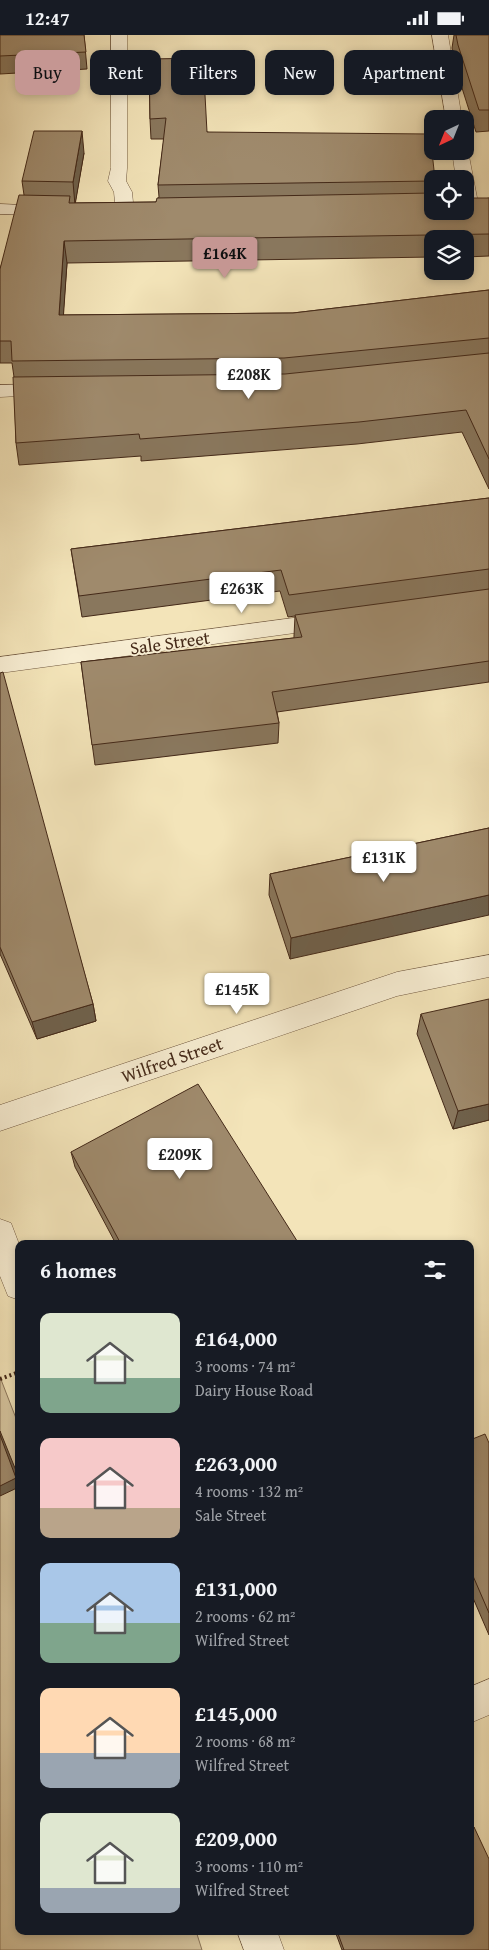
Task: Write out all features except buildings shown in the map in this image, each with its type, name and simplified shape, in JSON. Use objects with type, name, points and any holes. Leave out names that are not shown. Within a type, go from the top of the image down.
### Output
[{"type":"street","points":[[119,35],[117,181],[123,192],[125,213]]},
{"type":"street","points":[[440,35],[452,110]]},
{"type":"street","points":[[474,208],[489,207]]},
{"type":"street","points":[[0,209],[67,211]]},
{"type":"street","points":[[105,212],[144,213]]},
{"type":"street","points":[[0,391],[71,390]]},
{"type":"street","name":"Sale Street","points":[[0,665],[353,618]]},
{"type":"street","name":"Wilfred Street","points":[[0,1118],[396,984],[489,966]]},
{"type":"street","points":[[0,1233],[15,1274]]},
{"type":"street","points":[[474,1703],[489,1697]]},
{"type":"street","points":[[258,1935],[264,1950]]},
{"type":"path","points":[[0,1379],[15,1373]]},
{"type":"shaded area","points":[[0,1377],[15,1416],[15,1935],[197,1935],[202,1950],[0,1950]]}]
